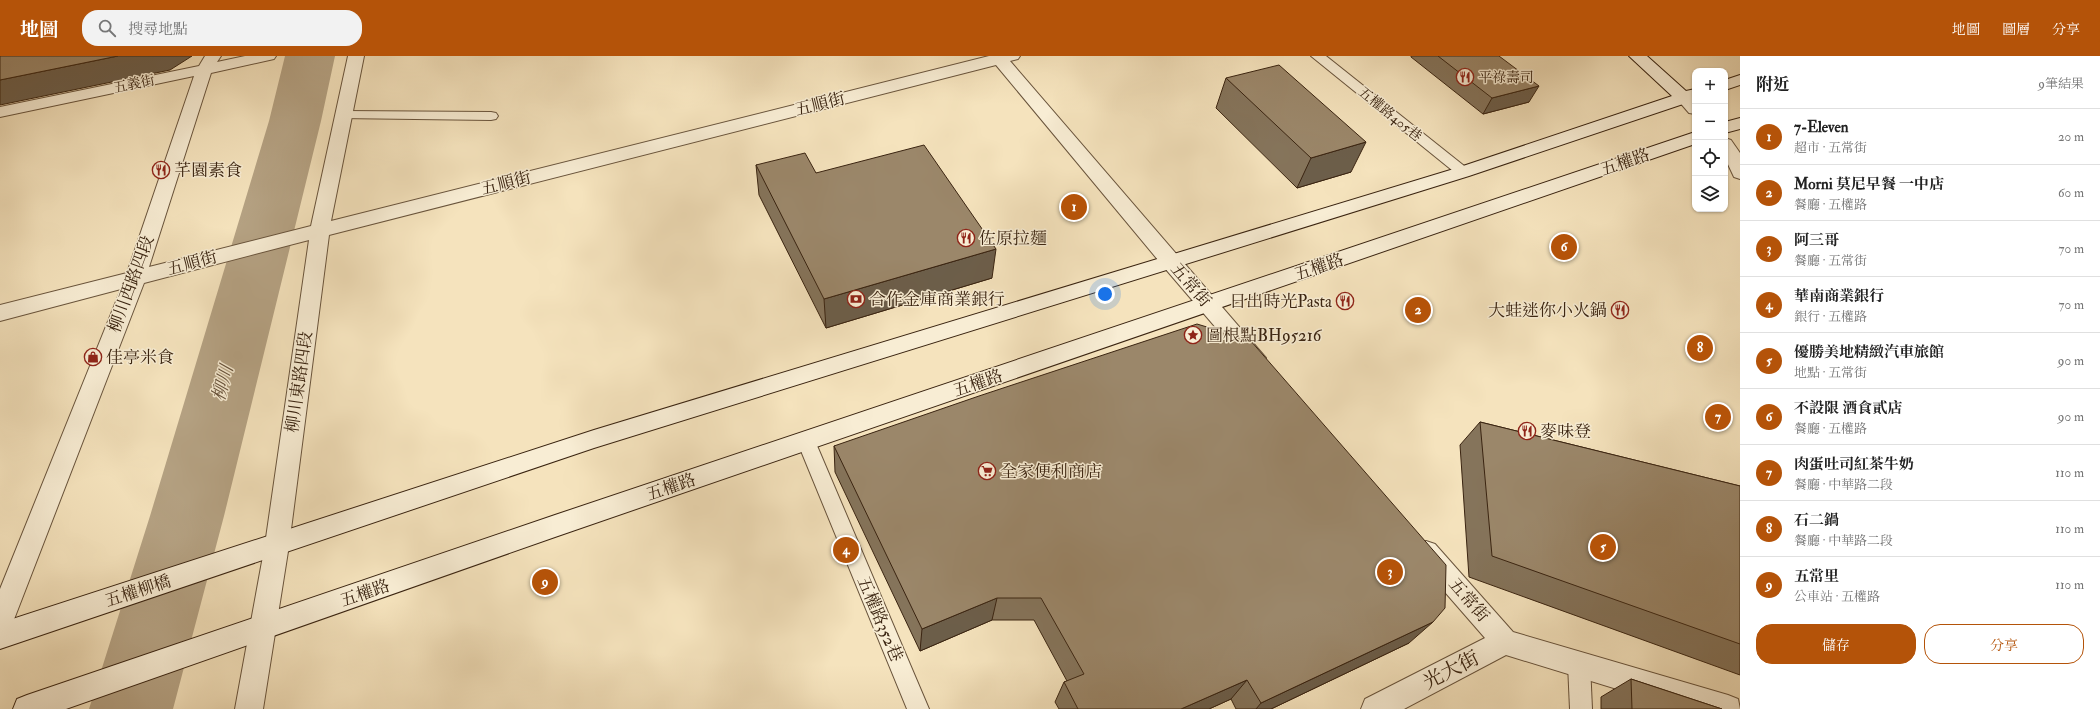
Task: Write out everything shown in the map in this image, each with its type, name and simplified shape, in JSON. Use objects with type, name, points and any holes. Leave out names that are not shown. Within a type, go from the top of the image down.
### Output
[{"type":"street","name":"五義街","points":[[0,112],[212,64],[268,56]]},
{"type":"street","name":"柳川東路四段","points":[[249,709],[261,629],[276,546],[320,230],[356,56]]},
{"type":"street","points":[[1637,56],[1691,100]]},
{"type":"street","name":"五順街","points":[[0,313],[135,279],[171,268],[1003,57]]},
{"type":"street","name":"五常街","points":[[1003,57],[1170,261],[1271,376]]},
{"type":"street","name":"柳川西路四段","points":[[0,622],[135,279],[212,64]]},
{"type":"street","points":[[1728,84],[1740,80]]},
{"type":"street","points":[[276,546],[594,439],[1463,172],[1691,100]]},
{"type":"street","points":[[1728,127],[1740,123]]},
{"type":"street","name":"五權路","points":[[261,629],[555,526],[1692,139]]},
{"type":"street","points":[[1728,148],[1737,162],[1740,173]]},
{"type":"street","name":"五常街","points":[[1411,536],[1505,642]]},
{"type":"street","name":"五權柳橋","points":[[0,636],[276,546]]},
{"type":"street","points":[[27,709],[261,629]]},
{"type":"street","points":[[1505,642],[1728,709]]},
{"type":"street","name":"光大街","points":[[1375,709],[1505,642]]},
{"type":"lane","name":"五權路405巷","points":[[1318,56],[1463,172]]},
{"type":"lane","points":[[344,115],[491,116]]},
{"type":"lane","name":"五權路352巷","points":[[806,441],[918,709]]},
{"type":"lane","points":[[1579,664],[1581,709]]},
{"type":"building","points":[[0,56],[118,56],[0,80]]},
{"type":"building","points":[[1438,56],[1499,56],[1539,86],[1492,98]]},
{"type":"building","points":[[1279,65],[1366,142],[1311,158],[1226,78]]},
{"type":"building","points":[[924,145],[996,249],[824,299],[756,165],[805,153],[816,173]]},
{"type":"building","points":[[1197,324],[1250,340],[1446,565],[1445,608],[1433,622],[1261,703],[1247,680],[1181,709],[1078,709],[1064,682],[1084,674],[1041,598],[997,598],[922,629],[834,446],[979,396]]},
{"type":"building","points":[[1480,422],[1740,486],[1740,644],[1492,556]]},
{"type":"building","points":[[1631,679],[1722,709],[1632,709]]},
{"type":"waterway","name":"柳川","points":[[131,709],[187,516],[295,121],[310,56]]},
{"type":"place","name":"平祿壽司","points":[[1465,77]]},
{"type":"place","name":"芊園素食","points":[[161,170]]},
{"type":"place","name":"7-Eleven","points":[[1074,207]]},
{"type":"place","name":"佐原拉麵","points":[[966,238]]},
{"type":"place","name":"不設限 酒食貳店","points":[[1564,247]]},
{"type":"place","name":"合作金庫商業銀行","points":[[856,299]]},
{"type":"place","name":"日出時光Pasta","points":[[1345,301]]},
{"type":"place","name":"Morni 莫尼早餐 一中店","points":[[1418,310]]},
{"type":"place","name":"大蛙迷你小火鍋","points":[[1620,310]]},
{"type":"place","name":"圖根點BH95216","points":[[1193,335]]},
{"type":"place","name":"石二鍋","points":[[1700,348]]},
{"type":"place","name":"佳亭米食","points":[[93,357]]},
{"type":"place","name":"肉蛋吐司紅茶牛奶","points":[[1718,417]]},
{"type":"place","name":"麥味登","points":[[1527,431]]},
{"type":"place","name":"全家便利商店","points":[[987,471]]},
{"type":"place","name":"優勝美地精緻汽車旅館","points":[[1603,547]]},
{"type":"place","name":"華南商業銀行","points":[[846,550]]},
{"type":"place","name":"阿三哥","points":[[1390,572]]},
{"type":"place","name":"五常里","points":[[545,582]]}]
